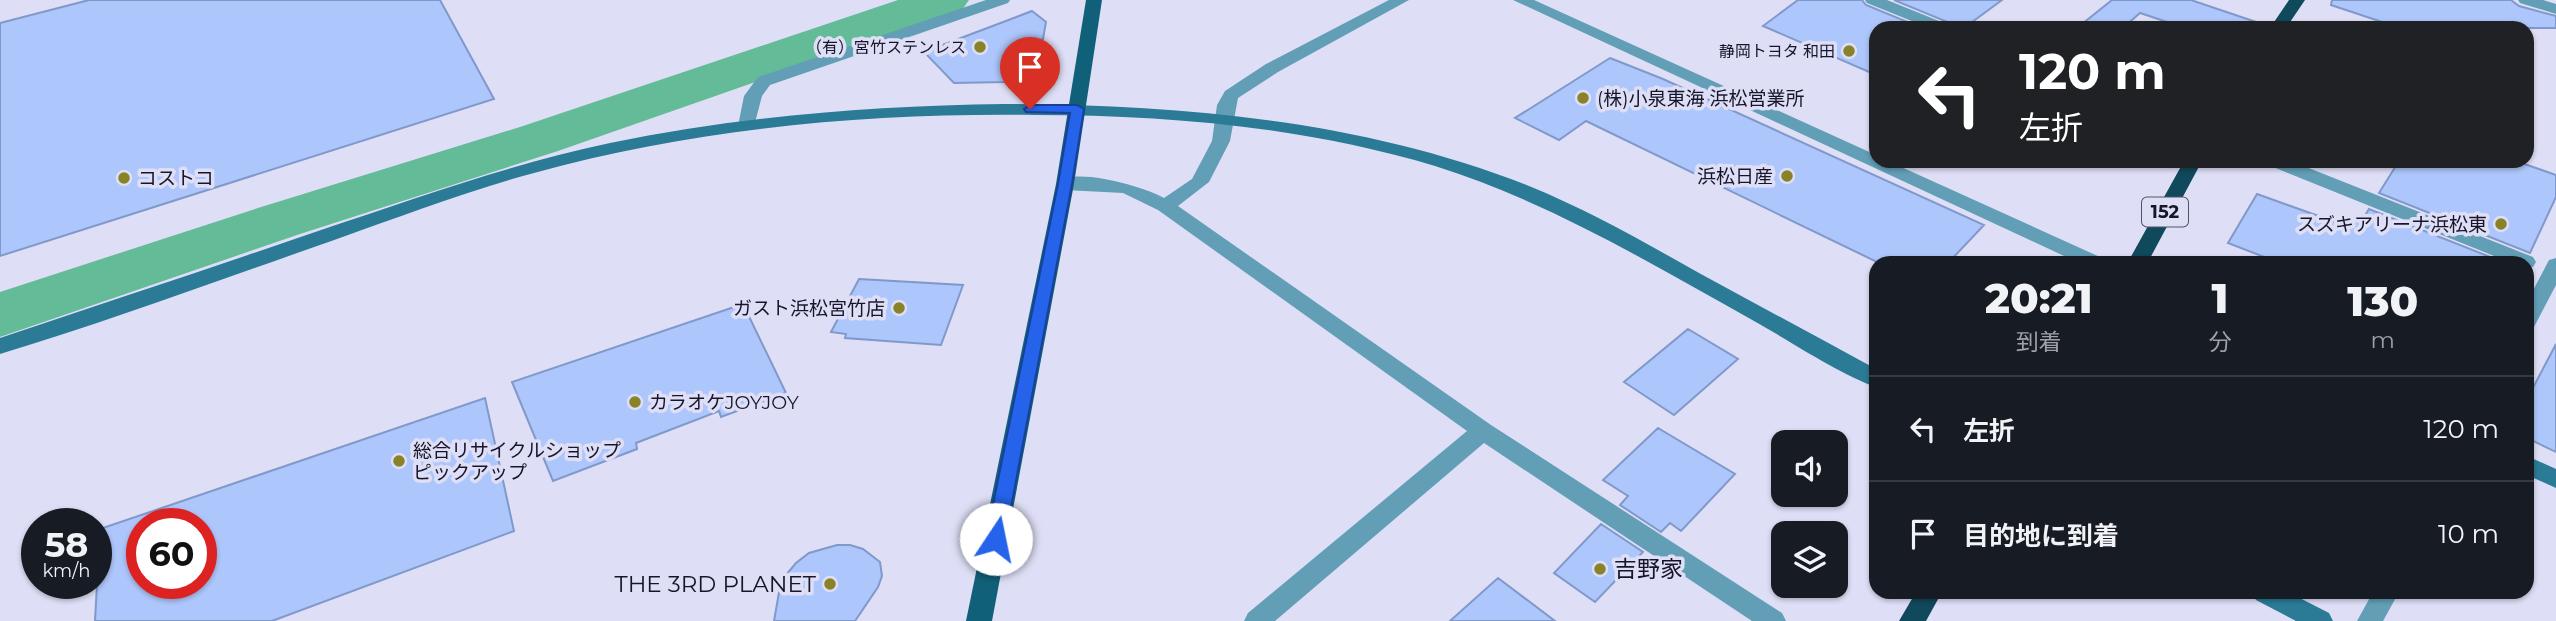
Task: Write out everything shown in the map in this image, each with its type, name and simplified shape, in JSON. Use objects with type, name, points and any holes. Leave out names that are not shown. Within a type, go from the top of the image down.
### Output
[{"type":"highway","points":[[2283,21],[2297,0]]},
{"type":"highway","name":"152","points":[[2141,256],[2189,168]]},
{"type":"highway","points":[[1912,621],[1925,599]]},
{"type":"main road","points":[[979,621],[1065,184],[1094,0]]},
{"type":"street","points":[[747,127],[751,99],[755,89],[764,81],[1002,0]]},
{"type":"street","points":[[1165,206],[1200,182],[1222,141],[1224,117],[1231,95],[1242,86],[1401,0]]},
{"type":"street","points":[[1521,0],[1869,159]]},
{"type":"street","points":[[1872,0],[1925,21]]},
{"type":"street","points":[[2526,0],[2556,9]]},
{"type":"street","points":[[0,346],[513,173],[604,151],[747,127],[895,111],[1077,109],[1224,117],[1325,133],[1394,148],[1522,191],[1600,227],[1869,375]]},
{"type":"street","points":[[1888,168],[2080,256]]},
{"type":"street","points":[[2292,168],[2510,256]]},
{"type":"street","points":[[1065,184],[1117,184],[1142,192],[1165,206],[1483,431],[1773,621]]},
{"type":"street","points":[[2534,265],[2555,271],[2534,309]]},
{"type":"street","points":[[1257,621],[1483,431]]},
{"type":"street","points":[[2534,468],[2556,479]]},
{"type":"street","points":[[2278,599],[2320,621]]},
{"type":"street","points":[[2370,621],[2382,599]]},
{"type":"building","name":"コストコ","points":[[89,0],[440,0],[494,99],[0,256],[0,23]]},
{"type":"building","name":"静岡トヨタ 和田","points":[[1798,0],[1862,0],[1866,5],[1905,21],[1869,21],[1869,72],[1763,26]]},
{"type":"building","points":[[1894,0],[2002,0],[1974,21],[1945,21]]},
{"type":"building","points":[[2112,0],[2191,0],[2253,21],[2164,21],[2140,13],[2131,21],[2086,21]]},
{"type":"building","points":[[2332,0],[2511,0],[2519,6],[2556,16],[2556,28],[2534,28],[2534,21],[2379,21],[2331,5]]},
{"type":"building","name":"（有）宮竹ステンレス","points":[[1032,11],[1046,22],[1043,39],[1021,47],[1007,82],[954,83],[924,52]]},
{"type":"building","name":"浜松日産","points":[[1610,58],[1663,79],[1984,225],[1955,256],[1869,256],[1869,258],[1586,121],[1559,140],[1515,118]]},
{"type":"building","name":"スズキアリーナ浜松東","points":[[2534,167],[2556,175],[2556,197],[2530,253],[2379,193],[2395,168]]},
{"type":"building","points":[[2257,194],[2338,223],[2341,215],[2361,222],[2369,209],[2488,256],[2262,256],[2228,243]]},
{"type":"building","name":"ガスト浜松宮竹店","points":[[859,279],[963,285],[941,345],[845,338],[846,334],[831,332]]},
{"type":"building","name":"カラオケJOYJOY","points":[[743,304],[786,393],[721,417],[719,411],[636,443],[637,449],[553,481],[512,382]]},
{"type":"building","points":[[1688,329],[1738,359],[1674,415],[1624,382]]},
{"type":"building","points":[[2556,344],[2556,452],[2534,441],[2534,386]]},
{"type":"building","name":"総合リサイクルショップ ピックアップ","points":[[485,398],[514,531],[272,621],[95,621],[96,599],[112,599],[112,525],[126,520],[126,599],[217,599],[217,508],[162,508]]},
{"type":"building","points":[[1658,428],[1735,474],[1681,531],[1670,523],[1661,532],[1620,505],[1628,496],[1603,480]]},
{"type":"building","points":[[1601,524],[1643,552],[1595,602],[1554,573]]},
{"type":"building","name":"THE 3RD PLANET","points":[[837,545],[863,549],[880,562],[882,576],[878,587],[855,621],[774,621],[781,581],[796,563],[809,553]]},
{"type":"building","points":[[1498,578],[1555,621],[1450,621]]},
{"type":"waterway","points":[[0,315],[279,221],[539,139],[945,0]]},
{"type":"place","name":"（有）宮竹ステンレス","points":[[980,47]]},
{"type":"place","name":"静岡トヨタ 和田","points":[[1849,51]]},
{"type":"place","name":"(株)小泉東海 浜松営業所","points":[[1583,98]]},
{"type":"place","name":"浜松日産","points":[[1787,176]]},
{"type":"place","name":"コストコ","points":[[124,178]]},
{"type":"place","name":"スズキアリーナ浜松東","points":[[2501,224]]},
{"type":"place","name":"ガスト浜松宮竹店","points":[[899,308]]},
{"type":"place","name":"カラオケJOYJOY","points":[[635,402]]},
{"type":"place","name":"総合リサイクルショップ ピックアップ","points":[[399,461]]},
{"type":"place","name":"吉野家","points":[[1600,569]]},
{"type":"place","name":"THE 3RD PLANET","points":[[830,584]]},
{"type":"route","points":[[996,539],[1077,109],[1030,109]]}]
